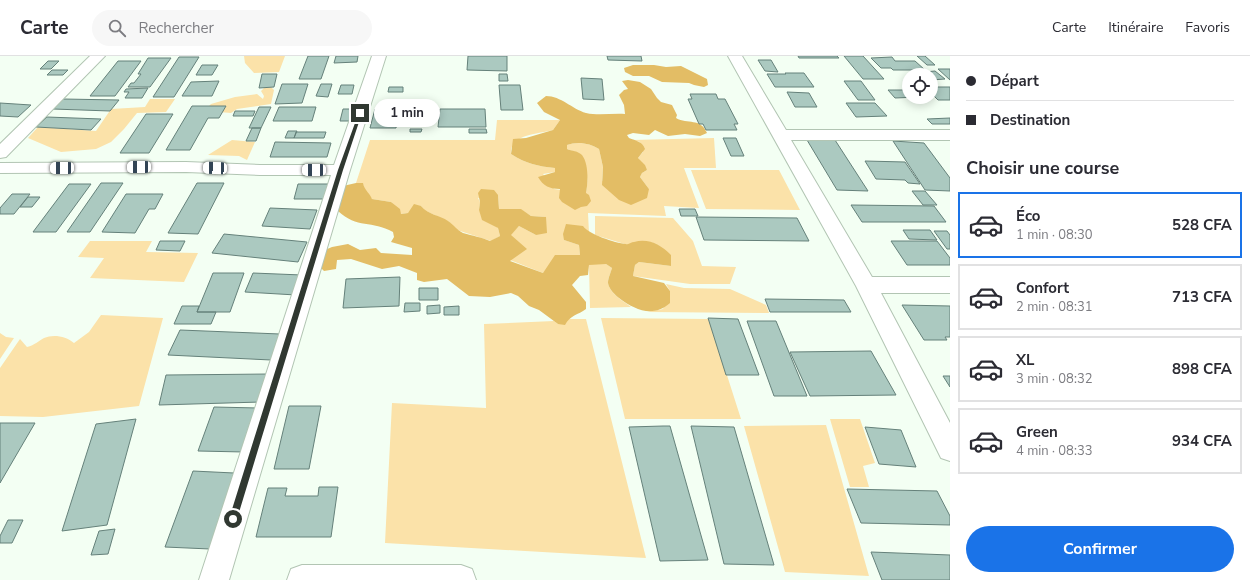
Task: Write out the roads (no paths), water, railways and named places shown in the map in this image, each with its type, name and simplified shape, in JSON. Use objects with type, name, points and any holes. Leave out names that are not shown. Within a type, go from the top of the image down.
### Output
[{"type":"street","points":[[0,153],[98,56]]},
{"type":"street","points":[[214,580],[341,170],[379,56]]},
{"type":"street","points":[[735,56],[782,135],[866,285],[950,449]]},
{"type":"street","points":[[782,135],[950,135]]},
{"type":"street","points":[[0,168],[186,167],[260,170],[341,170]]},
{"type":"street","points":[[866,285],[950,285]]},
{"type":"street","points":[[302,580],[461,580]]}]
